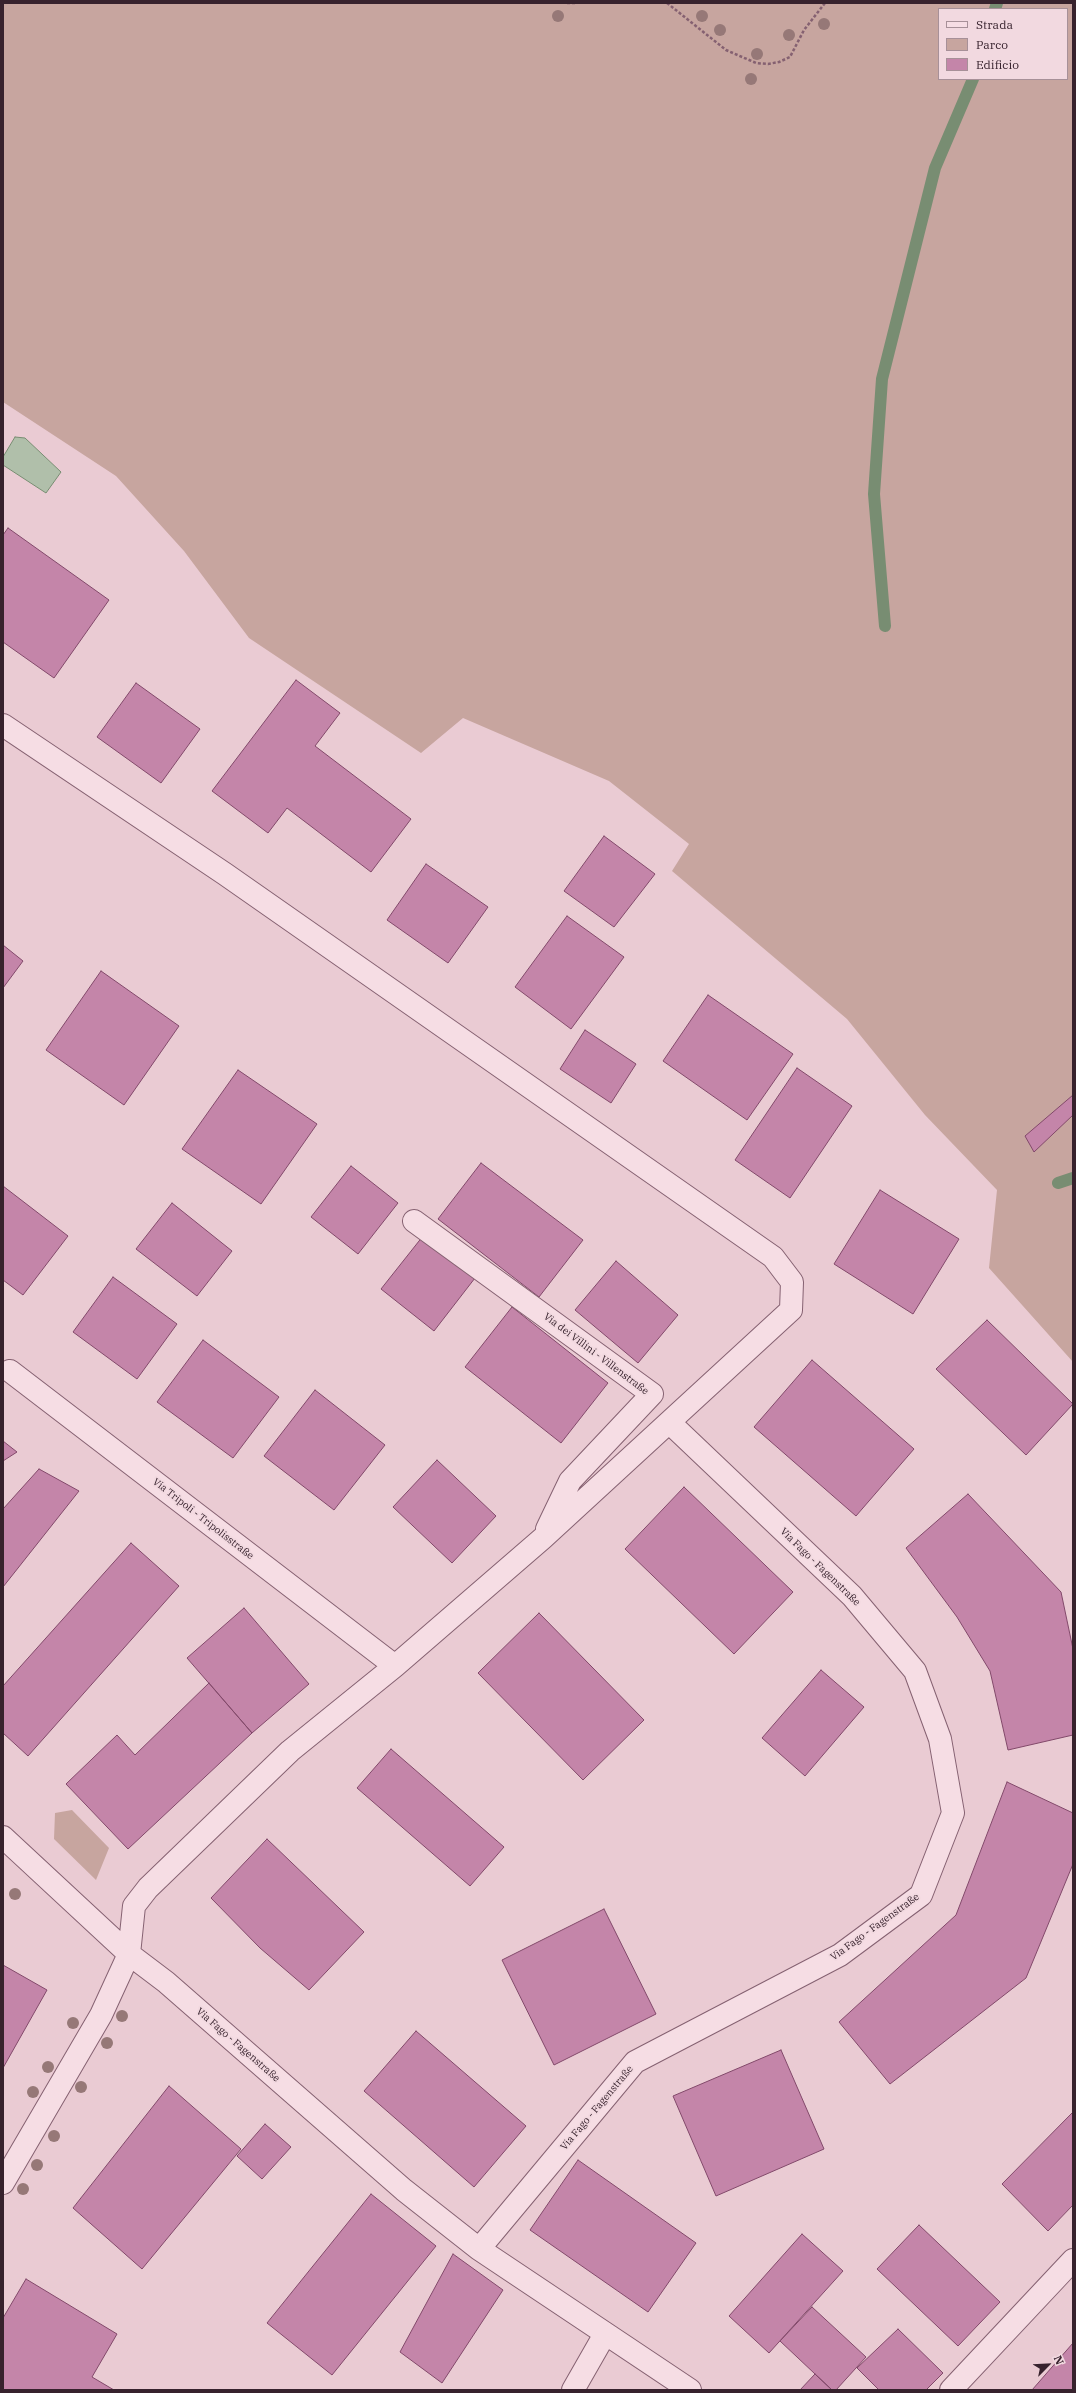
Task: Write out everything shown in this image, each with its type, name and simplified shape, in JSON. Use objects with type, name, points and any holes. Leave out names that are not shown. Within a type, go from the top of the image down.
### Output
[{"type":"street","points":[[3,725],[232,878],[773,1257],[792,1282],[791,1310],[670,1423],[543,1538],[395,1666],[290,1751],[148,1888],[134,1906],[129,1954],[101,2015],[3,2183]]},
{"type":"street","name":"Via dei Villini - Villenstraße","points":[[414,1221],[652,1394],[570,1481],[543,1538]]},
{"type":"street","name":"Via Tripoli - Tripolisstraße","points":[[10,1370],[395,1666]]},
{"type":"street","name":"Via Fago - Fagenstraße","points":[[479,2249],[635,2062],[840,1955],[921,1895],[953,1813],[940,1739],[915,1671],[852,1596],[670,1423]]},
{"type":"street","name":"Via Fago - Fagenstraße","points":[[3,1837],[129,1954],[166,1982],[404,2190],[479,2249],[690,2390]]},
{"type":"street","points":[[951,2390],[1073,2260]]},
{"type":"street","points":[[573,2390],[605,2334]]},
{"type":"path","points":[[566,3],[575,3]]},
{"type":"path","points":[[667,3],[726,50],[756,63],[768,64],[779,62],[790,57],[804,30],[825,3]]},
{"type":"green space","points":[[3,3],[1073,3],[1073,1362],[989,1268],[997,1190],[925,1115],[847,1019],[672,871],[689,844],[609,781],[463,718],[421,753],[249,638],[184,551],[116,476],[3,402]]},
{"type":"green space","points":[[72,1810],[109,1848],[96,1880],[54,1839],[55,1813]]},
{"type":"shaded area","points":[[15,437],[25,438],[61,472],[46,493],[3,465],[3,457]]},
{"type":"building","points":[[8,528],[109,600],[54,678],[3,642],[3,535]]},
{"type":"building","points":[[296,680],[340,713],[315,746],[411,819],[371,872],[287,808],[268,833],[212,791]]},
{"type":"building","points":[[136,683],[200,729],[161,783],[97,737]]},
{"type":"building","points":[[604,836],[655,874],[614,927],[564,891]]},
{"type":"building","points":[[426,864],[488,907],[448,963],[387,920]]},
{"type":"building","points":[[567,916],[624,957],[571,1029],[515,987]]},
{"type":"building","points":[[3,945],[23,961],[3,988]]},
{"type":"building","points":[[101,971],[179,1026],[124,1105],[46,1050]]},
{"type":"building","points":[[708,995],[793,1054],[747,1120],[663,1061]]},
{"type":"building","points":[[585,1030],[636,1064],[611,1103],[560,1069]]},
{"type":"building","points":[[797,1068],[852,1106],[790,1198],[735,1160]]},
{"type":"building","points":[[238,1070],[317,1124],[261,1204],[182,1149]]},
{"type":"building","points":[[1073,1095],[1073,1115],[1034,1152],[1025,1136]]},
{"type":"building","points":[[481,1163],[583,1240],[539,1297],[438,1219]]},
{"type":"building","points":[[351,1166],[398,1203],[358,1254],[311,1217]]},
{"type":"building","points":[[3,1186],[68,1236],[23,1295],[3,1280]]},
{"type":"building","points":[[880,1190],[959,1239],[913,1314],[834,1264]]},
{"type":"building","points":[[172,1203],[232,1251],[197,1296],[136,1249]]},
{"type":"building","points":[[423,1236],[475,1278],[434,1331],[381,1289]]},
{"type":"building","points":[[616,1261],[678,1315],[638,1363],[575,1310]]},
{"type":"building","points":[[113,1277],[177,1324],[137,1379],[73,1332]]},
{"type":"building","points":[[512,1307],[608,1383],[561,1443],[465,1367]]},
{"type":"building","points":[[987,1320],[1073,1404],[1026,1455],[936,1369]]},
{"type":"building","points":[[203,1340],[279,1397],[233,1458],[157,1402]]},
{"type":"building","points":[[812,1360],[914,1449],[856,1516],[754,1427]]},
{"type":"building","points":[[315,1390],[385,1445],[334,1510],[264,1456]]},
{"type":"building","points":[[3,1441],[17,1452],[3,1461]]},
{"type":"building","points":[[437,1460],[496,1516],[452,1563],[393,1507]]},
{"type":"building","points":[[39,1469],[79,1491],[3,1587],[3,1509]]},
{"type":"building","points":[[684,1487],[793,1592],[734,1654],[625,1549]]},
{"type":"building","points":[[968,1494],[1061,1592],[1073,1649],[1073,1735],[1008,1750],[990,1671],[957,1617],[906,1548]]},
{"type":"building","points":[[131,1543],[179,1586],[28,1756],[3,1733],[3,1686]]},
{"type":"building","points":[[244,1608],[309,1684],[252,1733],[187,1658]]},
{"type":"building","points":[[539,1613],[644,1720],[583,1780],[478,1673]]},
{"type":"building","points":[[821,1670],[864,1707],[805,1776],[762,1738]]},
{"type":"building","points":[[209,1683],[252,1733],[128,1849],[66,1784],[117,1735],[135,1755]]},
{"type":"building","points":[[391,1749],[504,1847],[470,1886],[357,1788]]},
{"type":"building","points":[[1007,1782],[1073,1813],[1073,1864],[1026,1978],[890,2084],[839,2022],[956,1915]]},
{"type":"building","points":[[267,1839],[364,1932],[309,1990],[260,1948],[211,1898]]},
{"type":"building","points":[[604,1909],[656,2014],[554,2065],[502,1960]]},
{"type":"building","points":[[3,1965],[47,1990],[3,2068]]},
{"type":"building","points":[[416,2031],[526,2126],[474,2187],[364,2091]]},
{"type":"building","points":[[781,2050],[824,2149],[716,2196],[673,2096]]},
{"type":"building","points":[[169,2086],[241,2149],[142,2269],[73,2208]]},
{"type":"building","points":[[1073,2112],[1073,2205],[1048,2231],[1002,2184]]},
{"type":"building","points":[[265,2124],[291,2147],[262,2179],[237,2156]]},
{"type":"building","points":[[578,2160],[696,2243],[648,2312],[530,2230]]},
{"type":"building","points":[[371,2194],[436,2246],[332,2375],[267,2323]]},
{"type":"building","points":[[919,2225],[1000,2302],[958,2346],[877,2269]]},
{"type":"building","points":[[802,2234],[843,2271],[769,2353],[729,2316]]},
{"type":"building","points":[[453,2254],[503,2290],[442,2383],[400,2352]]},
{"type":"building","points":[[26,2279],[117,2334],[92,2377],[114,2390],[3,2390],[3,2318]]},
{"type":"building","points":[[812,2307],[866,2357],[836,2390],[832,2390],[780,2341]]},
{"type":"building","points":[[898,2329],[943,2373],[926,2390],[879,2390],[857,2368]]},
{"type":"building","points":[[1073,2343],[1073,2390],[1032,2390]]},
{"type":"building","points":[[815,2374],[832,2390],[800,2390]]},
{"type":"waterway","points":[[995,8],[997,3]]},
{"type":"waterway","points":[[885,626],[874,494],[882,379],[935,168],[973,80]]},
{"type":"waterway","points":[[1058,1183],[1073,1178]]}]
